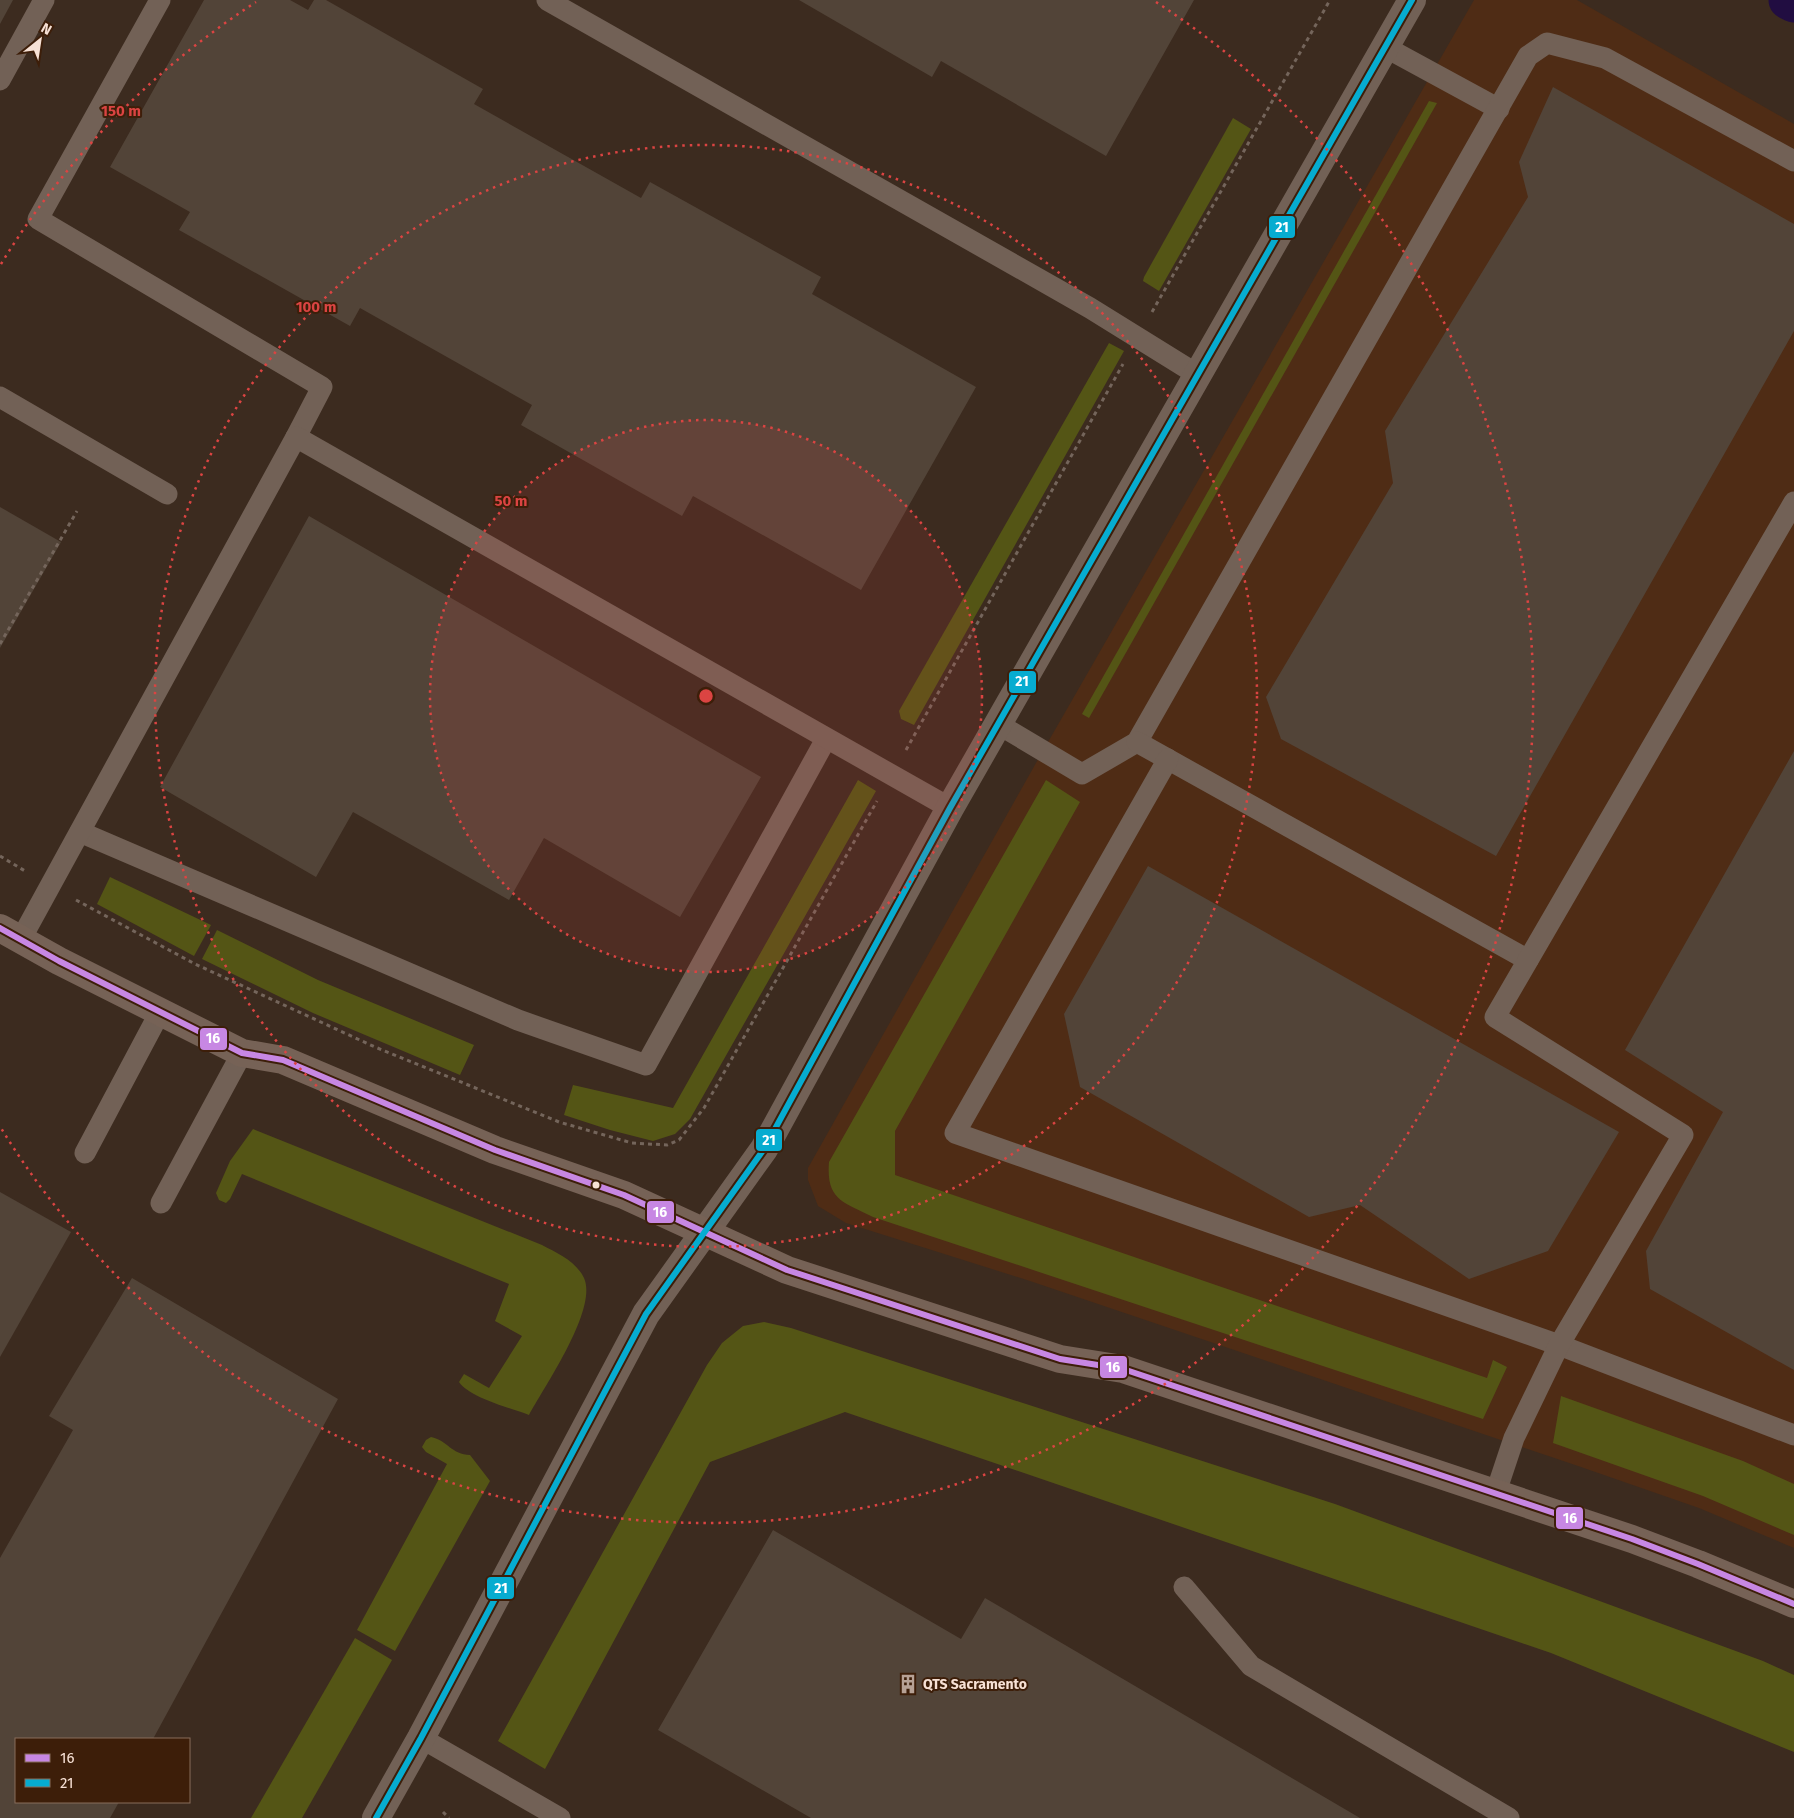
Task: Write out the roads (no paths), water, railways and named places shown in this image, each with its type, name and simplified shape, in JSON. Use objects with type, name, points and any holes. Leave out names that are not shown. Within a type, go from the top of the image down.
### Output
[{"type":"main road","points":[[10,933],[242,1053],[283,1060],[495,1150],[624,1195],[796,1273],[1060,1359],[1123,1369],[1496,1492],[1698,1564],[1794,1604]]},
{"type":"street","points":[[376,1818],[421,1738],[646,1314],[764,1150],[950,808],[1412,0]]},
{"type":"lane","points":[[0,80],[44,0]]},
{"type":"lane","points":[[10,933],[80,832],[322,387],[38,219],[160,0]]},
{"type":"lane","points":[[547,0],[1090,308],[1198,375]]},
{"type":"lane","points":[[998,724],[1082,774],[1137,742],[1528,56],[1547,43],[1605,58],[1794,161]]},
{"type":"lane","points":[[1385,47],[1499,109]]},
{"type":"lane","points":[[0,397],[167,494]]},
{"type":"lane","points":[[296,437],[950,808]]},
{"type":"lane","points":[[1496,1492],[1514,1438],[1559,1345],[1683,1135],[1495,1017],[1794,502]]},
{"type":"lane","points":[[80,832],[518,1020],[646,1065],[826,739]]},
{"type":"lane","points":[[1137,742],[1528,960]]},
{"type":"lane","points":[[1168,759],[955,1133],[1559,1345],[1794,1435]]},
{"type":"lane","points":[[85,1153],[160,1012]]},
{"type":"lane","points":[[161,1203],[242,1053]]},
{"type":"lane","points":[[1184,1588],[1251,1666],[1508,1818]]},
{"type":"lane","points":[[421,1738],[560,1818]]},
{"type":"waterway","points":[[1788,0],[1794,3]]},
{"type":"place","name":"QTS Sacramento","points":[[908,1684]]}]
